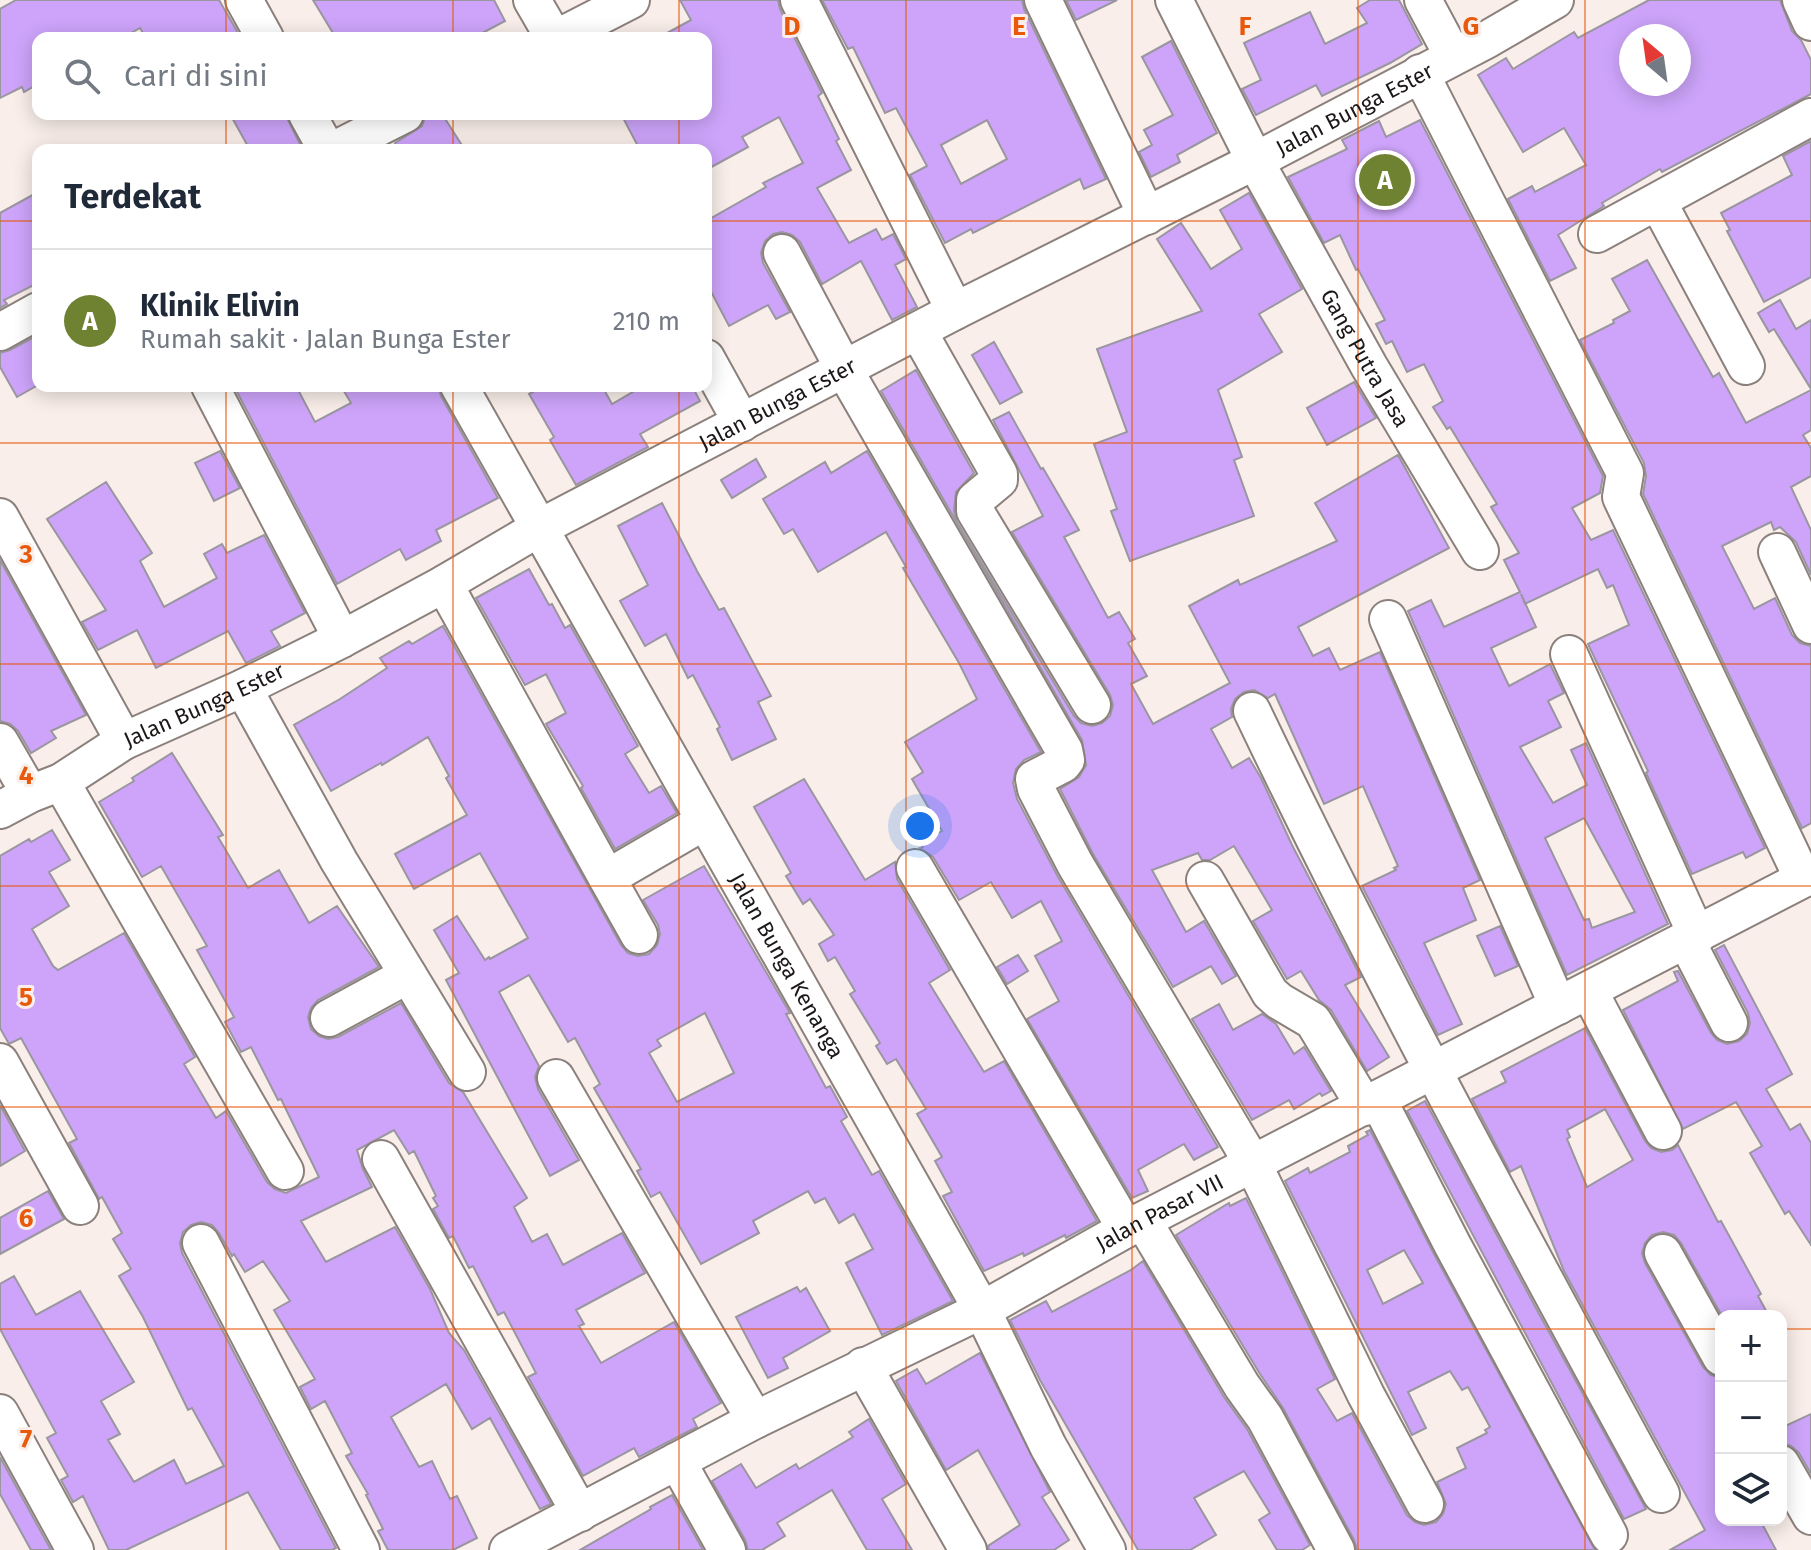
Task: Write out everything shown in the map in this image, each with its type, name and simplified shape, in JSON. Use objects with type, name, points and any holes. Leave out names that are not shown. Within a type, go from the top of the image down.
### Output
[{"type":"street","points":[[244,0],[262,32]]},
{"type":"street","points":[[532,0],[551,32]]},
{"type":"street","points":[[567,32],[631,0]]},
{"type":"street","points":[[799,0],[955,311]]},
{"type":"street","points":[[1043,0],[1147,216]]},
{"type":"street","name":"Gang Putra Jasa","points":[[1174,0],[1255,161],[1369,366],[1480,551]]},
{"type":"street","points":[[1423,0],[1453,56]]},
{"type":"street","name":"Jalan Bunga Ester","points":[[30,796],[124,741],[243,688],[342,639],[539,528],[955,311],[1255,161],[1555,0]]},
{"type":"street","points":[[1801,0],[1811,22]]},
{"type":"street","points":[[1420,73],[1625,473],[1621,497],[1807,877]]},
{"type":"street","points":[[1597,234],[1811,117]]},
{"type":"street","points":[[310,120],[324,144]]},
{"type":"street","points":[[346,144],[393,120]]},
{"type":"street","points":[[1658,202],[1746,366]]},
{"type":"street","points":[[782,253],[845,371],[1064,750],[1066,760],[1034,779],[1036,789],[1075,864],[1253,1164],[1366,1395],[1425,1504]]},
{"type":"street","points":[[0,332],[32,314]]},
{"type":"street","points":[[918,331],[999,474],[999,480],[975,500],[975,511],[1092,705]]},
{"type":"street","points":[[712,369],[742,423]]},
{"type":"street","points":[[213,392],[342,639]]},
{"type":"street","name":"Jalan Bunga Kenanga","points":[[462,392],[982,1310],[1048,1446],[1107,1550]]},
{"type":"street","points":[[0,517],[124,741]]},
{"type":"street","points":[[1777,552],[1811,625]]},
{"type":"street","points":[[444,584],[639,935]]},
{"type":"street","points":[[1388,619],[1574,998],[1663,1131]]},
{"type":"street","points":[[1569,654],[1729,1023]]},
{"type":"street","points":[[243,688],[339,861],[467,1072]]},
{"type":"street","points":[[1252,711],[1327,869],[1431,1072],[1661,1494]]},
{"type":"street","points":[[0,742],[30,796],[285,1171]]},
{"type":"street","points":[[607,878],[705,821]]},
{"type":"street","points":[[915,868],[1135,1225],[1265,1418],[1336,1550]]},
{"type":"street","name":"Jalan Pasar VII","points":[[524,1547],[580,1513],[755,1420],[982,1310],[1135,1225],[1807,877]]},
{"type":"street","points":[[1205,880],[1270,993],[1313,1021],[1371,1104],[1452,1244],[1609,1535]]},
{"type":"street","points":[[329,1018],[408,975]]},
{"type":"street","points":[[0,1062],[80,1206]]},
{"type":"street","points":[[556,1078],[755,1420]]},
{"type":"street","points":[[381,1159],[580,1513]]},
{"type":"street","points":[[201,1243],[361,1550]]},
{"type":"street","points":[[1663,1253],[1715,1346]]},
{"type":"street","points":[[863,1366],[968,1550]]},
{"type":"street","points":[[0,1413],[75,1550]]},
{"type":"street","points":[[677,1461],[727,1550]]},
{"type":"street","points":[[1787,1474],[1811,1516]]},
{"type":"building","points":[[16,0],[219,0],[238,32],[142,32],[140,28],[133,32],[32,32],[32,87],[24,92],[22,87],[0,98],[0,9]]},
{"type":"building","points":[[313,0],[494,0],[505,21],[484,32],[332,32]]},
{"type":"building","points":[[680,0],[778,0],[822,93],[818,96],[851,170],[817,188],[849,243],[876,229],[882,240],[893,234],[906,259],[895,265],[917,307],[892,320],[861,261],[822,284],[800,242],[782,232],[773,234],[765,241],[761,253],[763,263],[790,312],[776,319],[768,305],[729,326],[712,293],[712,218],[766,187],[763,183],[803,163],[779,117],[742,137],[748,147],[712,167],[712,144],[637,144],[624,120],[712,120],[712,32],[669,32],[691,20]]},
{"type":"building","points":[[822,0],[1022,0],[1106,179],[1084,189],[1080,179],[973,233],[971,229],[945,243],[910,175],[927,166],[896,108],[885,113],[853,47],[848,49]],"holes":[[[987,120],[1007,159],[961,184],[941,145]]]},
{"type":"building","points":[[1066,0],[1117,0],[1076,20]]},
{"type":"building","points":[[1370,0],[1399,0],[1422,44],[1322,96],[1316,85],[1256,115],[1242,89],[1261,80],[1244,43],[1310,12],[1325,44],[1367,23],[1357,8]]},
{"type":"building","points":[[1649,0],[1780,0],[1792,31],[1801,40],[1811,60],[1811,94],[1662,172],[1660,169],[1602,203],[1604,206],[1558,235],[1576,268],[1550,281],[1508,199],[1532,186],[1535,192],[1586,165],[1564,128],[1523,152],[1478,75],[1506,58],[1513,69],[1574,32],[1578,38]]},
{"type":"building","points":[[1171,41],[1217,133],[1177,155],[1180,162],[1151,177],[1139,152],[1152,145],[1144,130],[1173,115],[1142,57]]},
{"type":"building","points":[[233,120],[288,120],[300,144],[247,144]]},
{"type":"building","points":[[424,120],[446,120],[461,144],[396,144],[422,126]]},
{"type":"building","points":[[1420,120],[1603,476],[1600,493],[1572,508],[1591,540],[1613,530],[1765,848],[1746,858],[1743,852],[1692,874],[1588,644],[1629,625],[1613,585],[1607,588],[1598,569],[1525,604],[1536,627],[1491,648],[1509,686],[1550,664],[1564,693],[1548,701],[1561,727],[1520,747],[1553,803],[1587,785],[1571,750],[1586,743],[1668,924],[1567,975],[1408,611],[1431,600],[1444,627],[1520,592],[1504,560],[1519,553],[1491,507],[1497,504],[1450,427],[1447,429],[1433,407],[1443,401],[1424,364],[1407,372],[1392,341],[1386,344],[1376,324],[1385,320],[1340,235],[1324,243],[1288,177],[1347,149],[1342,140],[1379,121],[1386,137]],"holes":[[[1584,818],[1635,912],[1592,928],[1589,919],[1584,920],[1545,838]]]},
{"type":"building","points":[[1811,141],[1811,277],[1764,302],[1727,231],[1730,230],[1721,213],[1792,175],[1783,156]]},
{"type":"building","points":[[1249,193],[1302,289],[1259,314],[1282,352],[1218,390],[1242,457],[1234,460],[1254,516],[1130,561],[1111,511],[1117,509],[1094,444],[1127,432],[1097,349],[1202,311],[1157,239],[1181,223],[1211,269],[1242,249],[1220,210]]},
{"type":"building","points":[[32,195],[32,286],[4,300],[7,304],[0,308],[0,213]]},
{"type":"building","points":[[1647,260],[1713,377],[1719,373],[1746,423],[1811,390],[1811,430],[1803,435],[1811,448],[1811,476],[1791,487],[1811,530],[1811,575],[1796,542],[1780,527],[1774,530],[1771,522],[1722,546],[1754,609],[1775,598],[1792,635],[1800,643],[1811,646],[1811,823],[1802,828],[1643,494],[1646,476],[1644,463],[1580,340],[1630,311],[1612,279]]},
{"type":"building","points":[[1780,300],[1796,329],[1811,320],[1811,389],[1774,329],[1769,332],[1758,313]]},
{"type":"building","points":[[32,338],[32,388],[17,397],[0,367],[0,353]]},
{"type":"building","points":[[994,342],[1022,392],[1000,404],[972,355]]},
{"type":"building","points":[[916,370],[974,473],[956,492],[954,511],[957,522],[1074,716],[1081,723],[1092,726],[1110,716],[1113,705],[1110,695],[1012,532],[1043,516],[993,420],[1009,412],[1079,530],[1064,537],[1108,618],[1119,612],[1135,639],[1128,643],[1147,676],[1131,684],[1153,724],[1230,683],[1189,606],[1238,580],[1240,585],[1337,541],[1315,503],[1398,455],[1449,548],[1298,627],[1313,656],[1329,648],[1340,670],[1380,652],[1480,880],[1463,888],[1476,920],[1424,943],[1462,1024],[1438,1035],[1362,886],[1396,870],[1394,868],[1398,866],[1363,786],[1324,804],[1275,694],[1268,698],[1254,690],[1244,692],[1235,699],[1232,717],[1211,729],[1232,768],[1249,758],[1261,778],[1361,977],[1345,985],[1389,1057],[1367,1071],[1331,1010],[1319,1000],[1301,971],[1287,979],[1253,921],[1272,910],[1234,846],[1210,860],[1202,860],[1198,853],[1152,870],[1186,932],[1204,921],[1236,976],[1222,984],[1211,966],[1173,987],[1093,854],[1060,789],[1079,777],[1086,765],[1082,740],[881,391]]},
{"type":"building","points":[[1354,382],[1376,418],[1327,445],[1307,408]]},
{"type":"building","points":[[237,392],[299,392],[315,422],[351,403],[345,392],[440,392],[498,498],[436,530],[441,541],[406,560],[400,549],[337,584]]},
{"type":"building","points":[[605,392],[612,404],[633,392],[695,392],[700,401],[640,434],[648,447],[576,485],[550,440],[554,437],[529,394]]},
{"type":"building","points":[[220,451],[240,488],[214,501],[195,463]]},
{"type":"building","points":[[867,451],[1041,752],[1024,760],[1016,769],[1013,783],[1017,799],[1057,875],[1218,1147],[1194,1160],[1184,1144],[1138,1170],[1148,1191],[1132,1198],[1027,1019],[1059,1001],[1035,956],[1062,941],[1041,901],[1012,918],[991,882],[959,900],[933,857],[920,848],[923,847],[921,843],[942,831],[912,779],[923,772],[905,742],[977,699],[959,663],[903,568],[906,567],[886,532],[818,572],[793,529],[784,534],[763,499],[825,462],[831,473]]},
{"type":"building","points":[[756,459],[766,477],[732,498],[721,480]]},
{"type":"building","points":[[106,482],[152,553],[140,561],[164,607],[217,578],[204,554],[222,544],[227,553],[264,535],[305,613],[271,631],[280,646],[246,663],[228,631],[156,668],[137,630],[98,650],[82,622],[106,610],[47,519]]},
{"type":"building","points":[[662,503],[719,610],[724,608],[771,696],[758,702],[776,739],[732,760],[717,729],[720,727],[693,675],[688,678],[666,634],[645,646],[620,601],[648,585],[618,526]]},
{"type":"building","points":[[0,560],[86,715],[51,731],[56,738],[31,753],[18,731],[0,721]]},
{"type":"building","points":[[529,569],[565,628],[570,625],[638,746],[625,754],[649,793],[661,786],[677,813],[615,849],[581,788],[583,786],[546,724],[566,713],[546,674],[525,685],[476,598]]},
{"type":"building","points":[[443,626],[628,953],[638,956],[649,954],[657,945],[660,934],[658,925],[643,900],[704,866],[790,1013],[786,1014],[826,1088],[830,1086],[847,1117],[841,1121],[872,1175],[879,1171],[953,1301],[882,1335],[846,1263],[873,1249],[854,1214],[839,1223],[825,1198],[815,1203],[808,1191],[753,1221],[759,1233],[701,1264],[660,1192],[651,1197],[637,1171],[641,1169],[594,1088],[600,1084],[575,1038],[568,1042],[529,975],[499,992],[539,1066],[535,1077],[538,1089],[579,1160],[550,1176],[446,980],[459,973],[434,930],[457,916],[485,960],[528,938],[480,853],[414,889],[395,854],[467,815],[428,737],[331,791],[294,725],[387,668],[380,658],[409,641],[412,644]],"holes":[[[705,1013],[734,1073],[677,1102],[649,1053],[661,1046],[657,1040]]]},
{"type":"building","points":[[172,753],[223,835],[218,837],[248,888],[279,870],[309,923],[337,906],[379,967],[318,1000],[308,1017],[311,1029],[328,1039],[338,1037],[401,1003],[449,1083],[463,1092],[527,1198],[514,1207],[532,1242],[547,1234],[563,1265],[622,1233],[645,1273],[576,1310],[584,1324],[579,1326],[601,1363],[674,1322],[721,1403],[693,1419],[697,1427],[639,1457],[634,1448],[583,1476],[528,1377],[536,1373],[504,1312],[498,1315],[473,1266],[469,1268],[453,1236],[449,1238],[433,1209],[438,1206],[433,1198],[436,1196],[414,1151],[409,1154],[394,1130],[357,1150],[372,1187],[301,1221],[326,1262],[395,1227],[430,1289],[449,1333],[464,1350],[551,1504],[540,1509],[490,1418],[472,1429],[446,1384],[391,1417],[419,1467],[432,1461],[450,1499],[457,1496],[477,1538],[453,1550],[388,1550],[378,1531],[383,1529],[368,1494],[346,1456],[352,1453],[325,1401],[311,1409],[300,1387],[315,1379],[274,1310],[290,1301],[263,1261],[245,1272],[212,1225],[201,1222],[183,1232],[180,1243],[182,1253],[336,1548],[281,1550],[248,1492],[126,1550],[109,1550],[83,1496],[73,1502],[61,1480],[68,1476],[47,1438],[56,1433],[0,1329],[0,1284],[14,1276],[36,1315],[80,1291],[134,1382],[101,1401],[120,1434],[108,1440],[134,1482],[174,1460],[186,1484],[224,1466],[192,1408],[188,1410],[143,1317],[119,1276],[131,1269],[113,1239],[122,1233],[102,1197],[99,1199],[69,1143],[77,1139],[21,1038],[9,1044],[0,1028],[0,856],[52,830],[70,860],[49,872],[69,906],[32,929],[53,966],[58,970],[124,933],[195,1057],[184,1064],[216,1118],[226,1111],[267,1182],[286,1193],[319,1177],[281,1099],[278,1100],[251,1047],[241,1052],[225,1022],[234,1017],[197,950],[207,946],[161,866],[142,877],[99,802]]},
{"type":"building","points":[[804,779],[865,880],[895,862],[897,879],[950,970],[929,983],[984,1072],[1004,1061],[1097,1221],[1066,1238],[1065,1235],[1024,1256],[1023,1253],[984,1271],[943,1196],[952,1192],[935,1161],[942,1157],[917,1114],[926,1109],[896,1059],[887,1064],[876,1046],[880,1043],[850,994],[855,991],[835,957],[828,961],[819,944],[834,935],[810,899],[803,904],[786,876],[791,873],[754,807]]},
{"type":"building","points":[[1500,926],[1518,966],[1495,976],[1477,936]]},
{"type":"building","points":[[1724,945],[1792,1074],[1766,1089],[1790,1130],[1800,1124],[1811,1143],[1811,1245],[1789,1211],[1785,1214],[1750,1153],[1762,1146],[1736,1102],[1683,1129],[1623,1010],[1678,981],[1674,972],[1678,971],[1717,1040],[1727,1044],[1739,1041],[1747,1034],[1750,1023],[1748,1013],[1715,950]]},
{"type":"building","points":[[1018,955],[1028,971],[1007,984],[997,967]]},
{"type":"building","points":[[1219,1004],[1233,1030],[1262,1014],[1276,1024],[1294,1054],[1304,1047],[1331,1091],[1322,1096],[1320,1093],[1294,1109],[1289,1100],[1252,1120],[1192,1019]]},
{"type":"building","points":[[1585,1028],[1645,1141],[1661,1152],[1678,1145],[1718,1222],[1721,1221],[1761,1294],[1758,1296],[1766,1310],[1719,1310],[1674,1235],[1663,1232],[1652,1235],[1642,1253],[1703,1367],[1715,1376],[1715,1526],[1763,1526],[1776,1550],[1670,1550],[1705,1530],[1564,1271],[1521,1166],[1510,1172],[1472,1099],[1506,1082],[1501,1072]],"holes":[[[1605,1109],[1633,1160],[1587,1187],[1567,1139],[1570,1137],[1567,1130]]]},
{"type":"building","points":[[1425,1101],[1646,1509],[1624,1519],[1407,1111]]},
{"type":"building","points":[[0,1105],[25,1151],[0,1166]]},
{"type":"building","points":[[1370,1130],[1595,1550],[1357,1550],[1283,1408],[1176,1235],[1229,1203],[1230,1206],[1246,1198],[1335,1379],[1317,1389],[1337,1421],[1352,1413],[1407,1515],[1424,1525],[1436,1522],[1446,1504],[1437,1482],[1466,1468],[1457,1448],[1487,1433],[1485,1430],[1490,1427],[1468,1387],[1462,1390],[1450,1371],[1408,1392],[1426,1428],[1412,1435],[1285,1181],[1308,1168],[1310,1173],[1350,1152],[1348,1146],[1368,1135],[1366,1132]],"holes":[[[1404,1250],[1423,1283],[1383,1304],[1367,1270]]]},
{"type":"building","points":[[48,1191],[64,1219],[0,1254],[0,1218]]},
{"type":"building","points":[[1143,1261],[1224,1397],[1247,1429],[1310,1545],[1302,1550],[1277,1550],[1259,1520],[1270,1513],[1244,1471],[1194,1498],[1216,1535],[1190,1550],[1138,1550],[1040,1380],[1010,1320],[1046,1301],[1052,1312]]},
{"type":"building","points":[[797,1287],[800,1292],[806,1288],[830,1331],[783,1358],[788,1368],[768,1378],[736,1317]]},
{"type":"building","points":[[980,1353],[1050,1492],[1042,1497],[1069,1540],[1054,1550],[989,1550],[988,1546],[1020,1525],[978,1450],[946,1470],[896,1381],[917,1369],[926,1384]]},
{"type":"building","points":[[1811,1414],[1811,1474],[1799,1453],[1787,1445],[1787,1425]]},
{"type":"building","points":[[869,1419],[906,1484],[882,1499],[912,1550],[867,1550],[832,1490],[777,1523],[785,1536],[762,1550],[748,1550],[712,1481],[741,1464],[756,1488],[796,1464],[799,1469],[853,1437],[849,1432]]},
{"type":"building","points":[[0,1457],[51,1550],[31,1550],[0,1494]]},
{"type":"building","points":[[672,1495],[703,1550],[580,1550],[651,1509]]},
{"type":"place","name":"Klinik Elivin","points":[[1385,180]]}]
